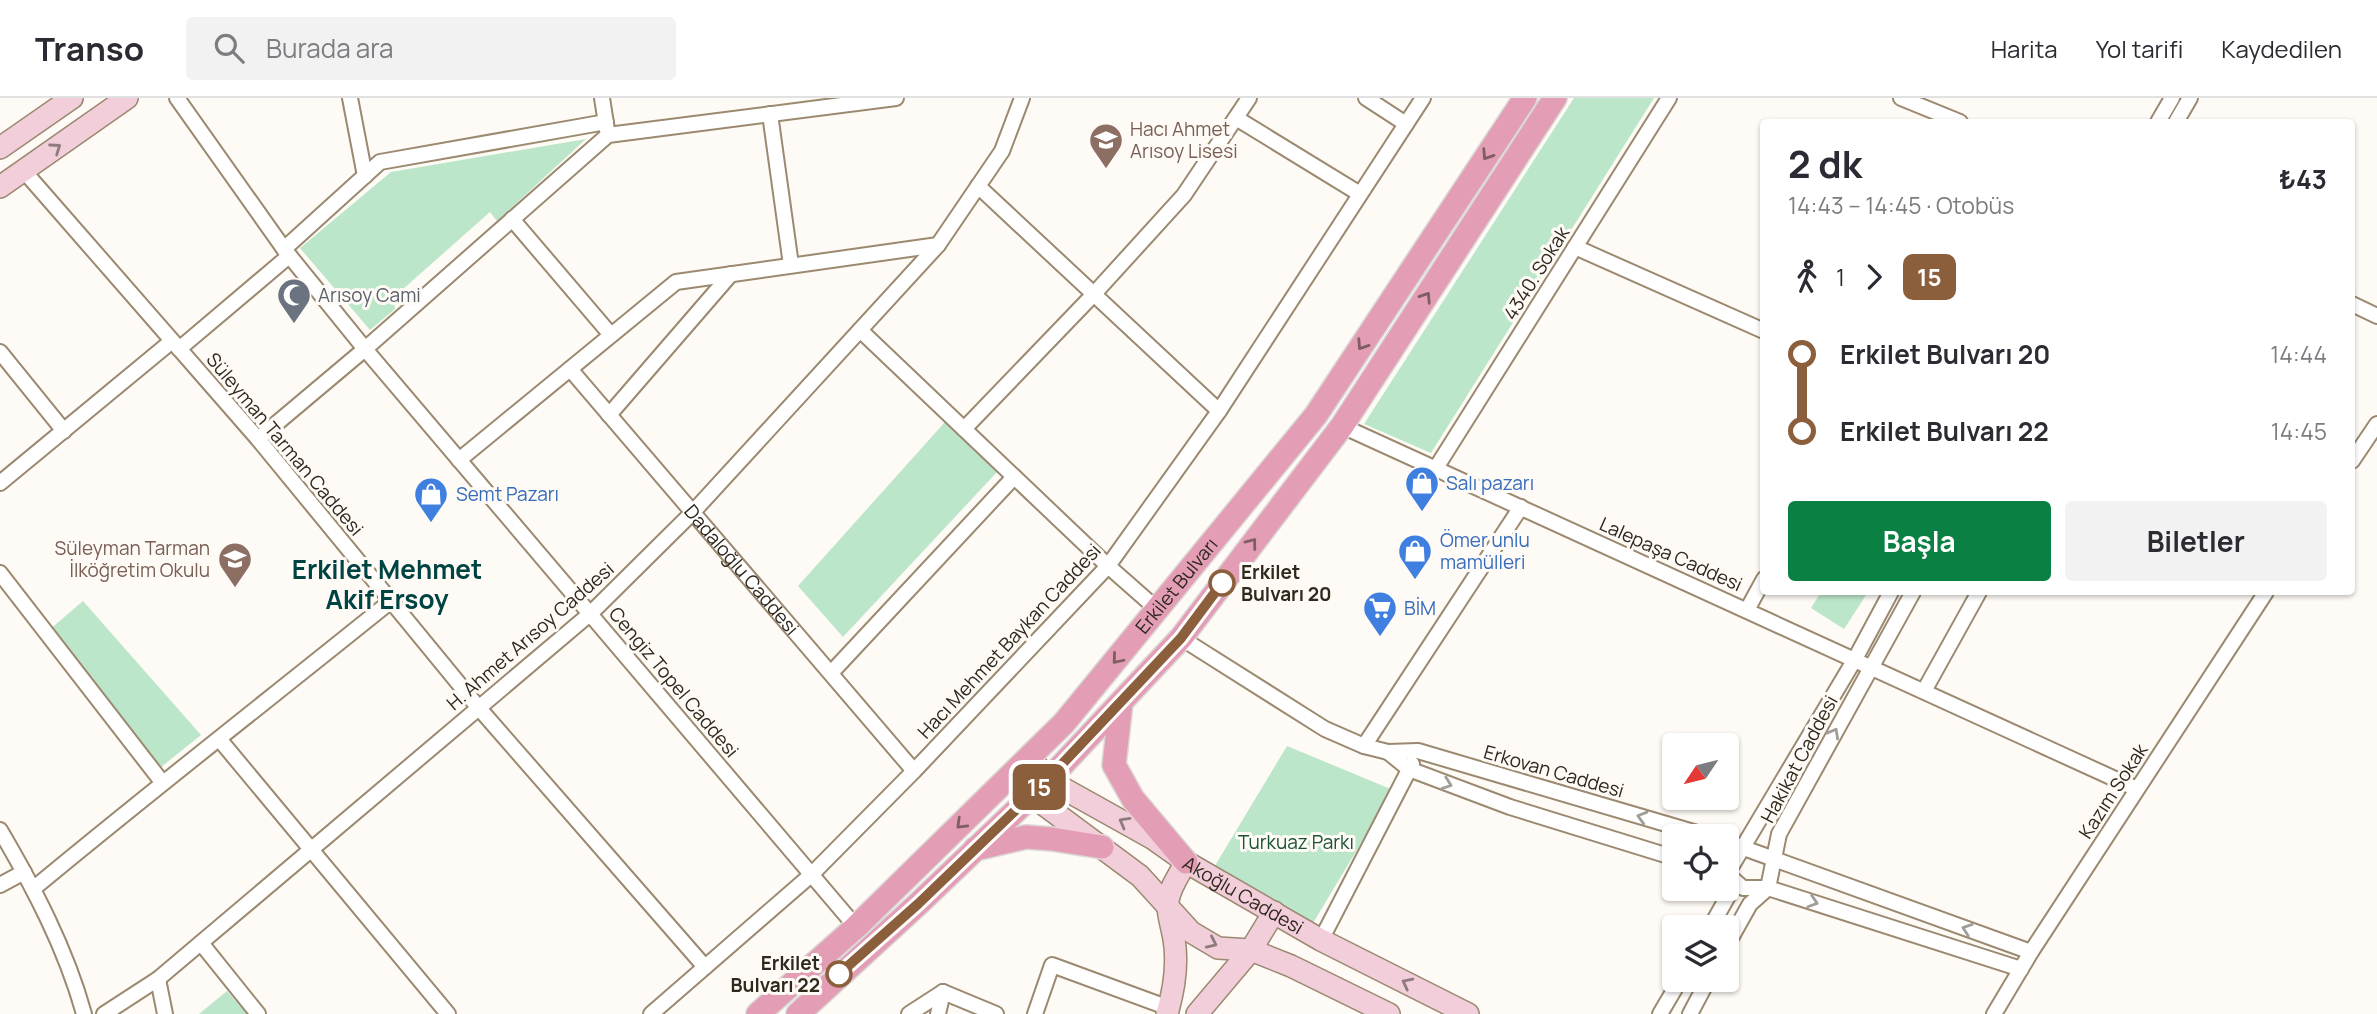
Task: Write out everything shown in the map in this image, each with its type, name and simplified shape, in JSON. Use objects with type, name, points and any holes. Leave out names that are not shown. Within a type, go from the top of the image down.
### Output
[{"type":"main road","name":"Erkilet Bulvarı","points":[[758,1014],[856,927],[1064,723],[1316,415],[1525,98]]},
{"type":"main road","name":"Erkilet Bulvarı","points":[[798,1014],[1040,787],[1181,638],[1342,426],[1555,98]]},
{"type":"main road","points":[[1121,703],[1114,765],[1133,799],[1186,862]]},
{"type":"main road","points":[[975,849],[1026,837],[1102,847]]},
{"type":"street","points":[[0,148],[72,98]]},
{"type":"street","points":[[0,187],[127,98]]},
{"type":"street","name":"Cengiz Topel Caddesi","points":[[177,98],[286,253],[856,927]]},
{"type":"street","points":[[350,98],[365,176]]},
{"type":"street","points":[[602,98],[607,129]]},
{"type":"street","points":[[0,483],[176,345],[286,253],[380,162],[607,129],[770,114],[896,98]]},
{"type":"street","name":"H. Ahmet Arısoy Caddesi","points":[[104,1014],[158,979],[591,613],[693,512],[938,246],[1002,151],[1022,98]]},
{"type":"street","points":[[964,429],[1093,295],[1184,195],[1249,98]]},
{"type":"street","points":[[1366,98],[1406,124]]},
{"type":"street","name":"Hacı Mehmet Baykan Caddesi","points":[[650,1014],[811,875],[914,771],[1108,566],[1219,411],[1423,98]]},
{"type":"street","name":"4340. Sokak","points":[[1436,468],[1669,98]]},
{"type":"street","points":[[1901,98],[1953,119]]},
{"type":"street","points":[[2160,119],[2172,98]]},
{"type":"street","points":[[2178,119],[2190,98]]},
{"type":"street","points":[[770,114],[791,265]]},
{"type":"street","points":[[1236,118],[1360,194]]},
{"type":"street","points":[[258,439],[512,219],[607,129]]},
{"type":"street","name":"Süleyman Tarman Caddesi","points":[[24,171],[258,439],[478,707],[705,967]]},
{"type":"street","points":[[978,186],[1219,411]]},
{"type":"street","points":[[512,219],[611,335]]},
{"type":"street","points":[[459,460],[676,282],[938,246]]},
{"type":"street","points":[[1575,247],[1760,329]]},
{"type":"street","points":[[609,415],[731,274]]},
{"type":"street","points":[[2355,305],[2377,316]]},
{"type":"street","points":[[860,330],[1108,566],[1158,610]]},
{"type":"street","points":[[2,359],[64,431]]},
{"type":"street","name":"Dadaloğlu Caddesi","points":[[570,369],[914,771]]},
{"type":"street","points":[[2355,457],[2377,424]]},
{"type":"street","name":"Lalepaşa Caddesi","points":[[1342,426],[2137,789]]},
{"type":"street","points":[[831,673],[1014,477]]},
{"type":"street","points":[[1364,746],[1521,507]]},
{"type":"street","points":[[0,573],[162,782]]},
{"type":"street","points":[[1747,610],[1760,586]]},
{"type":"street","name":"Hakikat Caddesi","points":[[1739,856],[1855,659],[1889,595]]},
{"type":"street","name":"Hakikat Caddesi","points":[[1768,888],[1779,834],[1911,595]]},
{"type":"street","points":[[1924,691],[1977,595]]},
{"type":"street","name":"Kazım Sokak","points":[[1994,1014],[2031,952],[2264,595]]},
{"type":"street","points":[[33,889],[162,782],[220,740],[391,601]]},
{"type":"street","name":"Erkovan Caddesi","points":[[1181,638],[1325,729],[1364,746],[1388,752],[1418,751],[1666,824]]},
{"type":"street","points":[[220,740],[448,1014]]},
{"type":"street","points":[[1321,940],[1418,751]]},
{"type":"street","name":"Erkovan Caddesi","points":[[1388,752],[1409,769],[1510,807],[1662,854]]},
{"type":"street","name":"Akoğlu Caddesi","points":[[1030,757],[1040,787],[1102,847],[1140,876],[1191,932],[1219,948],[1251,950],[1291,966],[1389,1014]]},
{"type":"street","name":"Akoğlu Caddesi","points":[[1013,773],[1152,838],[1186,862],[1321,940],[1468,1014]]},
{"type":"street","points":[[0,830],[33,889],[69,969],[84,1014]]},
{"type":"street","points":[[1739,846],[2031,952]]},
{"type":"street","points":[[1035,1014],[1052,965],[1168,1011],[1175,952],[1168,908],[1171,890],[1186,862]]},
{"type":"street","points":[[0,885],[24,872]]},
{"type":"street","points":[[1739,884],[1743,888],[1768,888],[2021,969]]},
{"type":"street","points":[[1739,924],[1750,904],[1768,888]]},
{"type":"street","points":[[1197,1014],[1251,950],[1274,912]]},
{"type":"street","points":[[201,943],[258,1014]]},
{"type":"street","points":[[158,979],[165,1014]]},
{"type":"street","points":[[909,1014],[943,992]]},
{"type":"street","points":[[938,1014],[943,992]]},
{"type":"street","points":[[943,992],[996,1014]]},
{"type":"street","points":[[1660,1014],[1673,992]]},
{"type":"street","points":[[1690,1014],[1702,992]]},
{"type":"green space","points":[[1574,98],[1654,98],[1431,453],[1364,424]]},
{"type":"green space","points":[[586,139],[497,221],[490,212],[394,297],[395,309],[370,330],[300,248],[391,172]]},
{"type":"green space","points":[[945,422],[997,472],[843,637],[798,586]]},
{"type":"green space","points":[[1819,595],[1866,595],[1844,629],[1811,608]]},
{"type":"green space","points":[[83,601],[201,735],[155,772],[41,637]]},
{"type":"green space","name":"Turkuaz Parkı","points":[[1287,746],[1393,790],[1313,923],[1213,869]]},
{"type":"green space","points":[[227,991],[247,1014],[199,1014]]},
{"type":"bus line","name":"15","points":[[839,974],[918,904],[1048,779],[1181,638],[1222,583]]},
{"type":"place","name":"Hacı Ahmet Arısoy Lisesi","points":[[1106,170]]},
{"type":"place","name":"Arısoy Cami","points":[[294,325]]},
{"type":"place","name":"Salı pazarı","points":[[1422,513]]},
{"type":"place","name":"Semt Pazarı","points":[[431,524]]},
{"type":"place","name":"Ömer unlu mamülleri","points":[[1415,581]]},
{"type":"place","name":"Erkilet Bulvarı 20","points":[[1222,583]]},
{"type":"place","name":"Süleyman Tarman İlköğretim Okulu","points":[[235,589]]},
{"type":"place","name":"BİM","points":[[1380,638]]},
{"type":"place","name":"Erkilet Bulvarı 22","points":[[839,974]]},
{"type":"district","name":"Erkilet Mehmet Akif Ersoy","points":[[387,585]]}]
